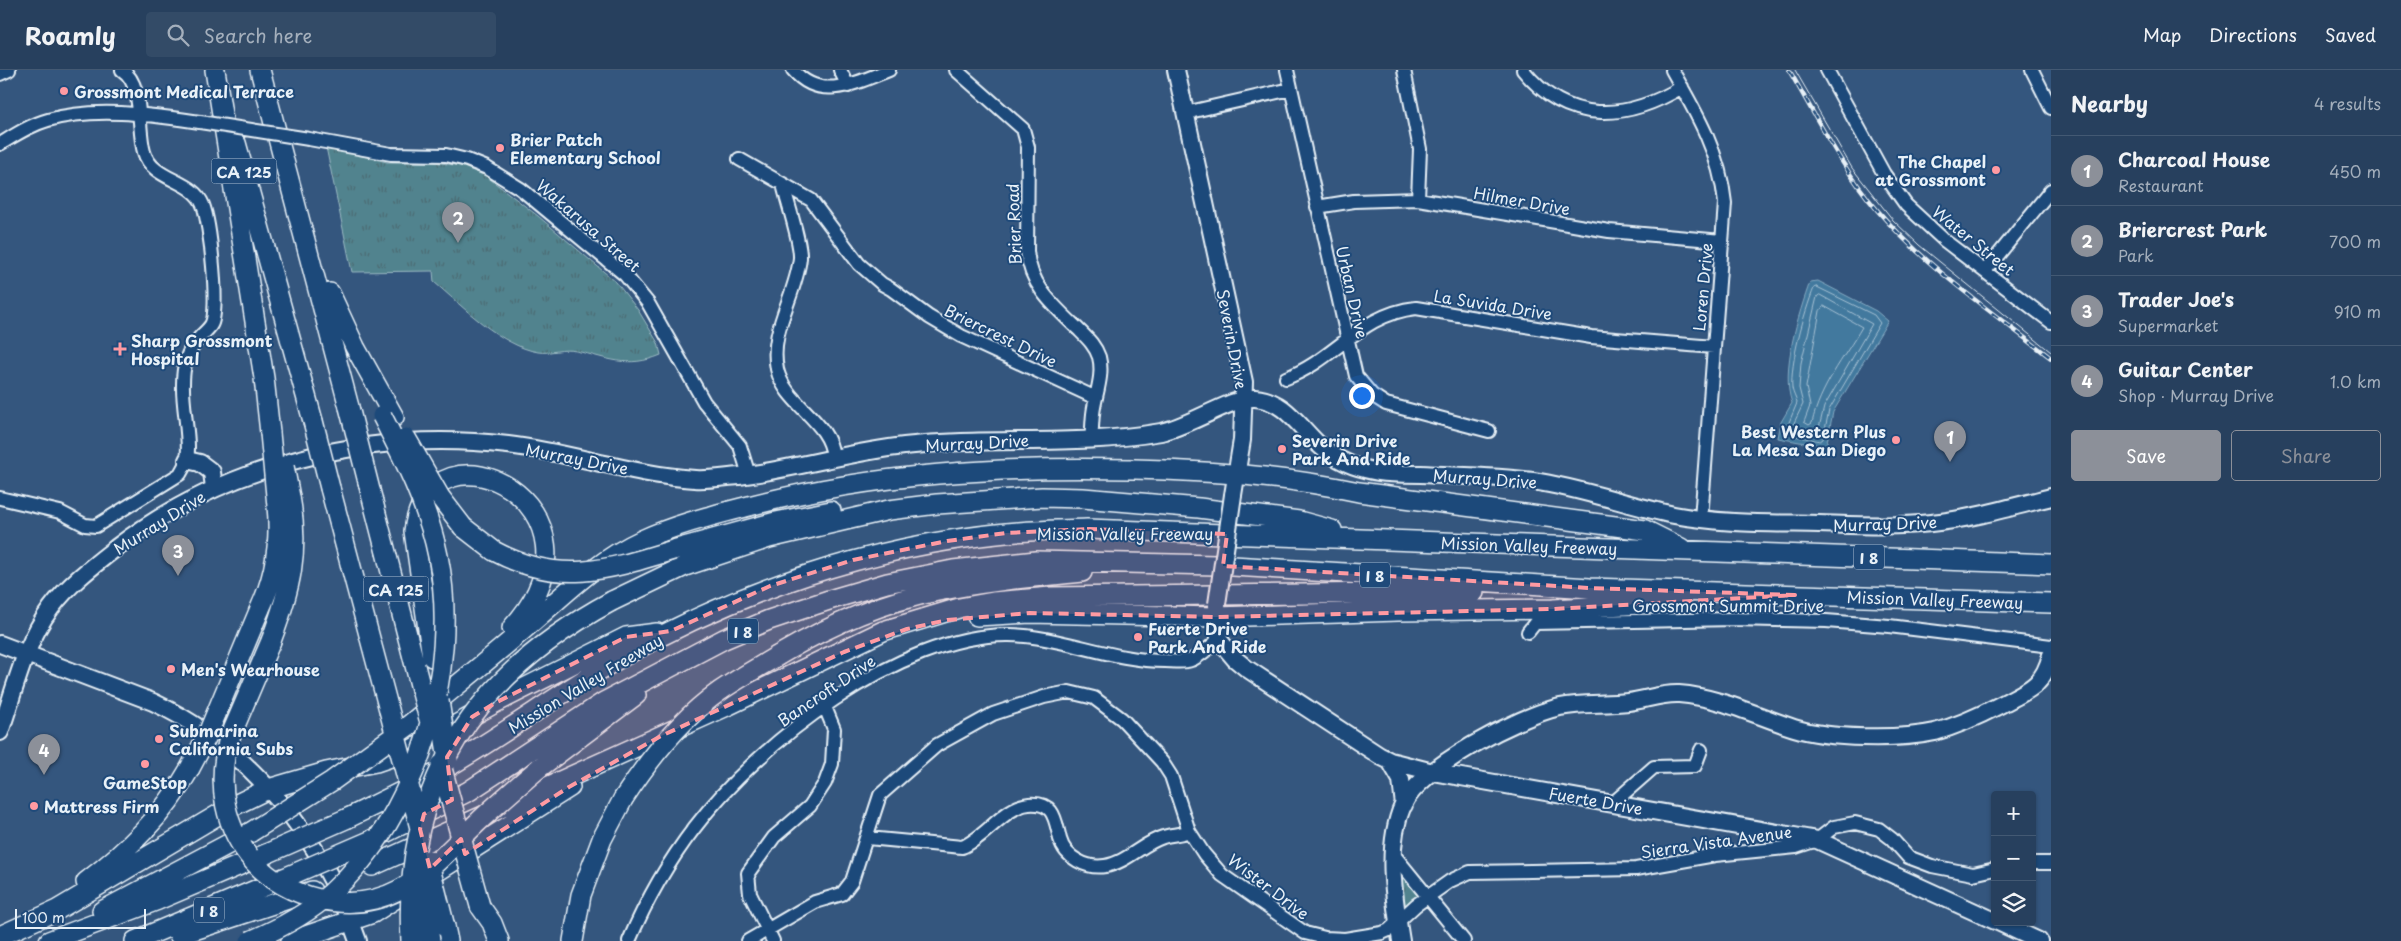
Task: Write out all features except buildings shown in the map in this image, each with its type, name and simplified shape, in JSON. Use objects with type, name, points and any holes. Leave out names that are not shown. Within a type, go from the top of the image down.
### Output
[{"type":"highway","points":[[215,70],[284,501],[294,529],[293,570],[284,605],[271,641],[228,742],[224,757],[222,789],[229,818],[244,850],[265,873],[285,886],[311,897],[341,903],[374,900],[407,887],[434,865],[482,818],[539,768],[681,661]]},
{"type":"highway","name":"CA 125","points":[[215,70],[313,421],[447,934]]},
{"type":"highway","name":"CA 125","points":[[260,70],[297,206],[454,816],[489,941]]},
{"type":"highway","points":[[250,941],[283,926],[331,894],[363,859],[401,798],[418,761],[430,723],[441,672],[444,640],[444,608],[438,557],[424,506],[388,416],[338,314],[297,206]]},
{"type":"highway","points":[[388,416],[440,497],[464,527],[494,551],[530,567],[562,573],[579,573],[616,567],[776,522],[869,505],[937,504],[1042,497],[1128,501],[1298,521],[1362,538]]},
{"type":"highway","points":[[48,941],[251,832],[332,781],[408,726],[598,566],[613,556],[641,540],[678,526],[747,506],[846,485],[976,470],[1077,468],[1237,473],[1645,530],[1687,551]]},
{"type":"highway","points":[[454,816],[445,737],[416,548],[416,516],[422,502],[441,483],[453,477],[468,475],[493,478],[516,492],[534,513],[546,543],[546,565],[538,594],[532,605],[471,673]]},
{"type":"highway","points":[[7,932],[78,888],[126,851],[158,816],[189,770],[206,738],[270,587],[276,560],[284,501]]},
{"type":"highway","points":[[411,941],[411,877],[416,845],[434,786],[456,741],[482,703],[522,661],[577,620],[685,566],[769,538],[889,510],[937,504]]},
{"type":"highway","name":"Mission Valley Freeway","points":[[48,941],[158,900],[348,818],[413,787],[619,659],[671,631],[770,586],[853,560],[947,542],[1006,533],[1087,529],[2051,564]]},
{"type":"highway","name":"Mission Valley Freeway","points":[[135,941],[372,840],[469,791],[604,702],[681,661],[768,620],[887,584],[953,570],[1036,561],[1227,566],[1590,588],[2051,603]]},
{"type":"highway","points":[[573,941],[581,895],[602,839],[623,799],[644,768],[676,729],[718,692],[779,654],[864,612],[938,590],[1160,564]]},
{"type":"highway","points":[[164,941],[314,890],[372,866],[844,652],[883,631],[929,616],[993,602],[1027,598],[1395,595],[1590,588]]},
{"type":"highway","points":[[844,652],[907,629],[986,615],[1553,608],[1795,595]]},
{"type":"highway","points":[[7,932],[57,910],[233,806],[268,789],[326,772],[376,762],[410,750],[626,637],[671,631]]},
{"type":"highway","points":[[291,941],[372,913],[569,787],[660,736]]},
{"type":"highway","points":[[415,811],[430,941]]},
{"type":"highway","points":[[480,906],[492,923],[499,941]]},
{"type":"main road","name":"Severin Drive","points":[[1176,70],[1244,382],[1237,473],[1217,611],[1219,640]]},
{"type":"main road","name":"Murray Drive","points":[[0,732],[26,654],[50,610],[94,565],[171,511],[214,488],[303,458],[394,443],[442,441],[516,445],[653,473],[697,479],[749,475],[833,457],[905,446],[992,440],[1091,441],[1168,431],[1244,399],[1258,398],[1272,402],[1287,411],[1330,453],[1366,470],[1387,473],[1509,478],[1552,484],[1671,514],[1723,522],[1929,524],[2051,497]]},
{"type":"main road","points":[[187,460],[200,463],[212,472],[214,488]]},
{"type":"main road","name":"Fuerte Drive","points":[[1219,640],[1235,659],[1246,668],[1390,761],[1433,772],[1817,840],[1991,919]]},
{"type":"main road","points":[[0,644],[132,694],[176,713],[217,741],[268,789],[295,821],[315,852],[351,921],[358,941]]},
{"type":"main road","points":[[1401,941],[1394,884],[1394,855],[1396,829],[1404,805],[1416,785],[1477,742],[1557,708],[1587,703],[1629,702],[1665,695],[1692,696],[1724,704],[1795,728],[1824,734],[1893,736],[1934,732],[1995,707],[2037,685],[2047,671],[2051,655]]},
{"type":"main road","points":[[1390,761],[1401,780],[1404,805]]},
{"type":"main road","points":[[2007,926],[2039,941]]},
{"type":"street","points":[[0,74],[9,70]]},
{"type":"street","points":[[0,498],[60,512],[85,525],[96,526],[180,474],[187,460],[183,385],[185,367],[194,343],[212,324],[213,318],[215,292],[209,227],[203,204],[197,194],[151,166],[144,152],[134,85],[122,70]]},
{"type":"street","points":[[793,70],[801,78],[825,88],[848,86],[889,70]]},
{"type":"street","points":[[840,70],[848,86]]},
{"type":"street","name":"Brier Road","points":[[956,70],[1023,130],[1026,135],[1028,147],[1027,251],[1029,267],[1035,282],[1045,296],[1094,347],[1101,370],[1091,441]]},
{"type":"street","name":"Urban Drive","points":[[1287,70],[1356,376],[1365,390],[1379,400],[1394,407],[1489,431]]},
{"type":"street","points":[[1404,70],[1420,149],[1418,198]]},
{"type":"street","points":[[1523,70],[1552,96],[1595,112],[1619,113],[1633,110],[1656,102],[1682,87]]},
{"type":"street","name":"Loren Drive","points":[[1672,70],[1705,130],[1720,170],[1724,203],[1701,519]]},
{"type":"street","name":"Water Street","points":[[1826,70],[1884,174],[1906,205],[1945,240],[2051,322]]},
{"type":"street","points":[[2032,70],[2051,108]]},
{"type":"street","points":[[1186,113],[1291,89]]},
{"type":"street","name":"Wakarusa Street","points":[[0,144],[29,127],[49,120],[85,115],[138,114],[309,139],[391,154],[446,155],[485,167],[521,189],[625,276],[648,303],[704,402],[740,446],[749,475]]},
{"type":"street","name":"Briercrest Drive","points":[[739,159],[811,200],[859,264],[882,284],[929,317],[961,336],[1096,398]]},
{"type":"street","points":[[783,184],[800,256],[798,269],[778,333],[775,352],[778,371],[794,401],[823,431],[832,447],[833,457]]},
{"type":"street","points":[[1986,270],[2051,190]]},
{"type":"street","name":"Hilmer Drive","points":[[1317,207],[1354,201],[1418,198],[1609,231],[1722,240]]},
{"type":"street","name":"La Suvida Drive","points":[[1286,378],[1300,373],[1315,364],[1347,338],[1398,310],[1416,308],[1591,337],[1714,347]]},
{"type":"street","name":"Grossmont Summit Drive","points":[[1528,632],[1535,623],[1734,619],[1817,621],[1889,626],[2051,646]]},
{"type":"street","name":"Bancroft Drive","points":[[629,941],[654,888],[695,826],[758,758],[825,706],[896,663],[933,648],[970,638],[1008,635],[1032,637],[1120,658],[1159,661],[1191,660],[1219,640]]},
{"type":"street","name":"Wister Drive","points":[[748,941],[771,936],[816,902],[837,896],[846,890],[852,881],[868,838],[874,808],[880,795],[937,744],[993,714],[1044,697],[1069,692],[1094,698],[1122,719],[1162,762],[1171,776],[1189,831],[1204,854],[1222,875],[1288,923],[1314,937],[1355,940],[1382,933],[1428,897]]},
{"type":"street","points":[[771,936],[750,894],[748,873],[774,837],[810,806],[825,782],[832,764],[834,730],[825,706]]},
{"type":"street","points":[[1613,803],[1654,768],[1695,766],[1701,750]]},
{"type":"street","points":[[868,838],[962,847],[974,842],[1015,808],[1034,804],[1053,812],[1062,845],[1072,857],[1084,864],[1098,867],[1113,865],[1164,837],[1180,836],[1189,831]]},
{"type":"street","name":"Sierra Vista Avenue","points":[[1428,897],[1456,878],[1477,871],[1518,873],[1636,869],[1715,855],[1796,847],[1817,840],[1828,831],[1841,825],[1864,824],[1886,834],[1908,857],[1932,866],[1973,874],[1991,870]]},
{"type":"street","points":[[1394,855],[1464,941]]},
{"type":"street","points":[[2036,863],[2051,863]]},
{"type":"highlighted area","points":[[1087,529],[1227,534],[1223,566],[1590,588],[1795,595],[1553,609],[1217,617],[1030,613],[947,620],[907,629],[844,652],[661,736],[569,787],[465,854],[461,839],[430,869],[420,829],[424,814],[452,800],[447,757],[472,717],[495,703],[626,637],[671,631],[770,586],[853,560],[947,541],[1006,533]]},
{"type":"green space","points":[[326,147],[387,162],[434,162],[461,166],[486,176],[538,216],[616,282],[638,310],[658,343],[661,355],[628,362],[571,350],[538,352],[510,342],[483,324],[434,282],[433,271],[352,272]]},
{"type":"green space","points":[[1400,877],[1403,877],[1422,900],[1404,915]]},
{"type":"water","points":[[1818,281],[1876,311],[1888,321],[1833,412],[1826,447],[1778,438],[1781,422],[1792,403],[1788,375],[1796,325],[1810,282]]},
{"type":"tram line","points":[[1795,70],[1852,168],[1893,220],[1919,245],[2051,352]]},
{"type":"railway","points":[[1789,70],[1841,161],[1865,195],[1897,232],[1917,252],[2051,358]]},
{"type":"place","name":"Grossmont Medical Terrace","points":[[64,91]]},
{"type":"place","name":"Brier Patch Elementary School","points":[[500,148]]},
{"type":"place","name":"The Chapel at Grossmont","points":[[1996,170]]},
{"type":"place","name":"Briercrest Park","points":[[458,243]]},
{"type":"place","name":"Sharp Grossmont Hospital","points":[[120,349]]},
{"type":"place","name":"Best Western Plus La Mesa San Diego","points":[[1896,440]]},
{"type":"place","name":"Severin Drive Park And Ride","points":[[1282,449]]},
{"type":"place","name":"Charcoal House","points":[[1950,462]]},
{"type":"place","name":"Trader Joe's","points":[[178,576]]},
{"type":"place","name":"Fuerte Drive Park And Ride","points":[[1138,637]]},
{"type":"place","name":"Men's Wearhouse","points":[[171,669]]},
{"type":"place","name":"Submarina California Subs","points":[[159,739]]},
{"type":"place","name":"GameStop","points":[[145,764]]},
{"type":"place","name":"Guitar Center","points":[[44,775]]},
{"type":"place","name":"Mattress Firm","points":[[34,806]]}]
